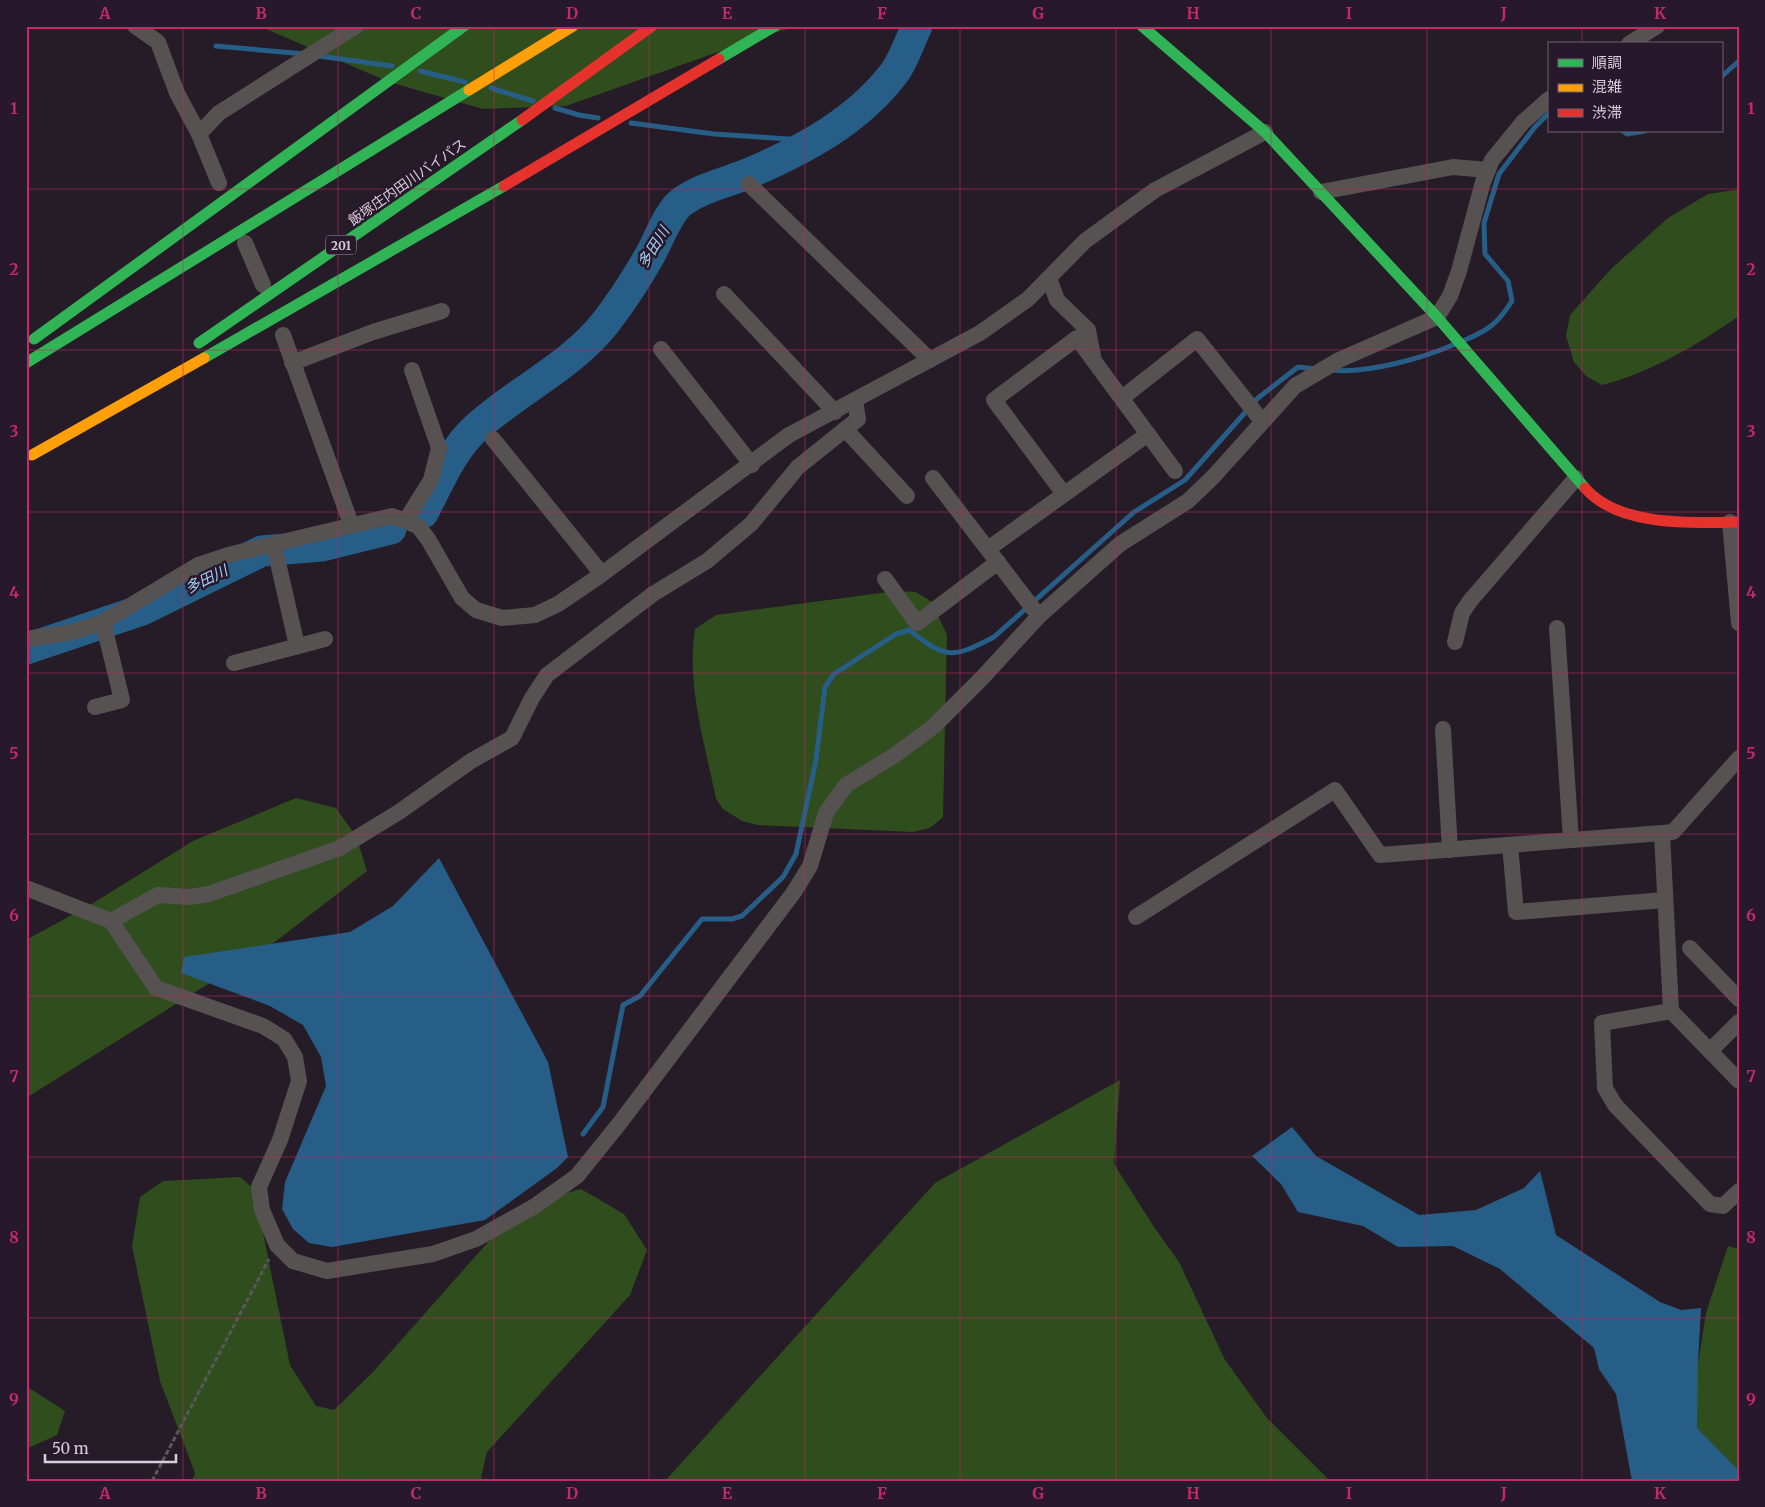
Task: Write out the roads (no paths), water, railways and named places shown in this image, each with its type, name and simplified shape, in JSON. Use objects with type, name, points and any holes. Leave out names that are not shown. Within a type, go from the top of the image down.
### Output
[{"type":"main road","points":[[26,344],[175,238],[464,26]]},
{"type":"main road","points":[[26,363],[573,26]]},
{"type":"main road","name":"飯塚庄内田川バイパス","points":[[188,350],[496,139],[652,26]]},
{"type":"main road","points":[[29,457],[380,259],[775,26]]},
{"type":"main road","points":[[1142,26],[1265,132],[1437,317],[1594,498],[1627,513],[1678,523],[1734,522]]},
{"type":"main road","points":[[29,457],[164,367]]},
{"type":"street","points":[[135,26],[158,42],[177,93],[199,134],[220,183]]},
{"type":"street","points":[[199,134],[219,113],[356,26]]},
{"type":"street","points":[[1633,42],[1656,26]]},
{"type":"street","points":[[26,888],[111,921],[156,988],[263,1026],[284,1039],[295,1057],[299,1081],[280,1140],[259,1187],[262,1210],[277,1245],[293,1261],[327,1271],[433,1254],[476,1239],[535,1206],[577,1176],[619,1124],[794,892],[810,866],[826,813],[846,785],[895,755],[934,726],[1038,616],[1120,544],[1188,501],[1213,477],[1295,386],[1338,360],[1437,317],[1448,302],[1459,271],[1492,160],[1523,122],[1548,100]]},
{"type":"street","points":[[26,639],[73,632],[103,622],[153,594],[198,565],[228,555],[274,545],[350,524],[392,516],[418,526],[428,539],[462,598],[476,610],[502,618],[535,615],[558,604],[602,574],[789,436],[980,333],[1028,299],[1085,241],[1155,190],[1265,132]]},
{"type":"street","points":[[1321,192],[1453,167],[1488,170]]},
{"type":"street","points":[[749,184],[930,360]]},
{"type":"street","points":[[245,243],[263,285]]},
{"type":"street","points":[[1049,278],[1057,300],[1088,330],[1094,361]]},
{"type":"street","points":[[724,294],[835,412]]},
{"type":"street","points":[[292,363],[373,332],[442,311]]},
{"type":"street","points":[[283,336],[350,524]]},
{"type":"street","points":[[1064,494],[994,400],[1077,338],[1175,471]]},
{"type":"street","points":[[1122,398],[1197,339],[1262,421]]},
{"type":"street","points":[[661,349],[752,465]]},
{"type":"street","points":[[406,520],[431,480],[440,448],[412,370]]},
{"type":"street","points":[[111,921],[158,895],[190,896],[210,894],[340,848],[399,812],[471,761],[512,738],[532,698],[547,675],[653,594],[707,561],[751,524],[798,467],[858,419],[855,401]]},
{"type":"street","points":[[845,429],[907,496]]},
{"type":"street","points":[[988,549],[1148,434]]},
{"type":"street","points":[[493,439],[602,574]]},
{"type":"street","points":[[933,478],[1038,616]]},
{"type":"street","points":[[1455,642],[1462,613],[1470,601],[1576,478]]},
{"type":"street","points":[[1734,522],[1739,623]]},
{"type":"street","points":[[274,545],[297,646]]},
{"type":"street","points":[[885,579],[918,623],[998,562]]},
{"type":"street","points":[[94,707],[122,700],[103,622]]},
{"type":"street","points":[[1557,628],[1570,840]]},
{"type":"street","points":[[234,663],[326,639]]},
{"type":"street","points":[[1443,729],[1450,850]]},
{"type":"street","points":[[1136,917],[1335,790],[1380,855],[1450,850],[1673,832],[1739,758]]},
{"type":"street","points":[[1662,833],[1671,1010],[1739,1081]]},
{"type":"street","points":[[1510,845],[1516,912],[1666,900]]},
{"type":"street","points":[[1690,948],[1739,999]]},
{"type":"street","points":[[1671,1010],[1602,1023],[1605,1088],[1615,1105],[1710,1204],[1722,1206],[1739,1191]]},
{"type":"street","points":[[1710,1051],[1739,1022]]},
{"type":"water","points":[[439,858],[548,1062],[568,1157],[557,1168],[485,1220],[332,1247],[309,1243],[293,1229],[282,1209],[285,1182],[326,1086],[321,1057],[303,1025],[270,1006],[181,973],[184,957],[350,932],[393,906]]},
{"type":"water","points":[[1292,1127],[1316,1156],[1419,1215],[1476,1210],[1524,1188],[1540,1171],[1556,1235],[1660,1302],[1681,1310],[1701,1308],[1697,1428],[1739,1471],[1739,1481],[1632,1481],[1616,1394],[1599,1369],[1594,1348],[1500,1269],[1453,1246],[1398,1247],[1363,1226],[1298,1212],[1281,1184],[1252,1156]]},
{"type":"waterway","name":"多田川","points":[[423,513],[446,469],[466,438],[491,415],[577,352],[606,322],[624,298],[678,205],[708,188],[752,172],[791,154],[845,121],[862,108],[895,71],[917,26]]},
{"type":"waterway","points":[[216,46],[305,54]]},
{"type":"waterway","points":[[319,56],[392,66]]},
{"type":"waterway","points":[[1722,76],[1739,61]]},
{"type":"waterway","points":[[420,71],[465,82]]},
{"type":"waterway","points":[[491,88],[533,101]]},
{"type":"waterway","points":[[555,108],[598,118]]},
{"type":"waterway","points":[[1465,340],[1492,325],[1512,301],[1508,281],[1485,254],[1484,223],[1499,174],[1535,127],[1548,114]]},
{"type":"waterway","points":[[631,123],[714,134],[789,139],[806,145]]},
{"type":"waterway","points":[[1624,132],[1627,134],[1639,132]]},
{"type":"waterway","points":[[1332,370],[1361,370],[1395,364],[1427,355],[1455,344]]},
{"type":"waterway","points":[[583,1134],[603,1107],[623,1005],[640,996],[702,919],[732,919],[742,916],[783,877],[796,854],[816,760],[825,687],[834,674],[896,634],[909,630],[932,646],[950,653],[968,649],[994,637],[1134,512],[1185,480],[1258,398],[1298,367],[1316,369]]},
{"type":"waterway","name":"多田川","points":[[26,649],[142,610],[262,551],[322,546],[391,529]]}]
